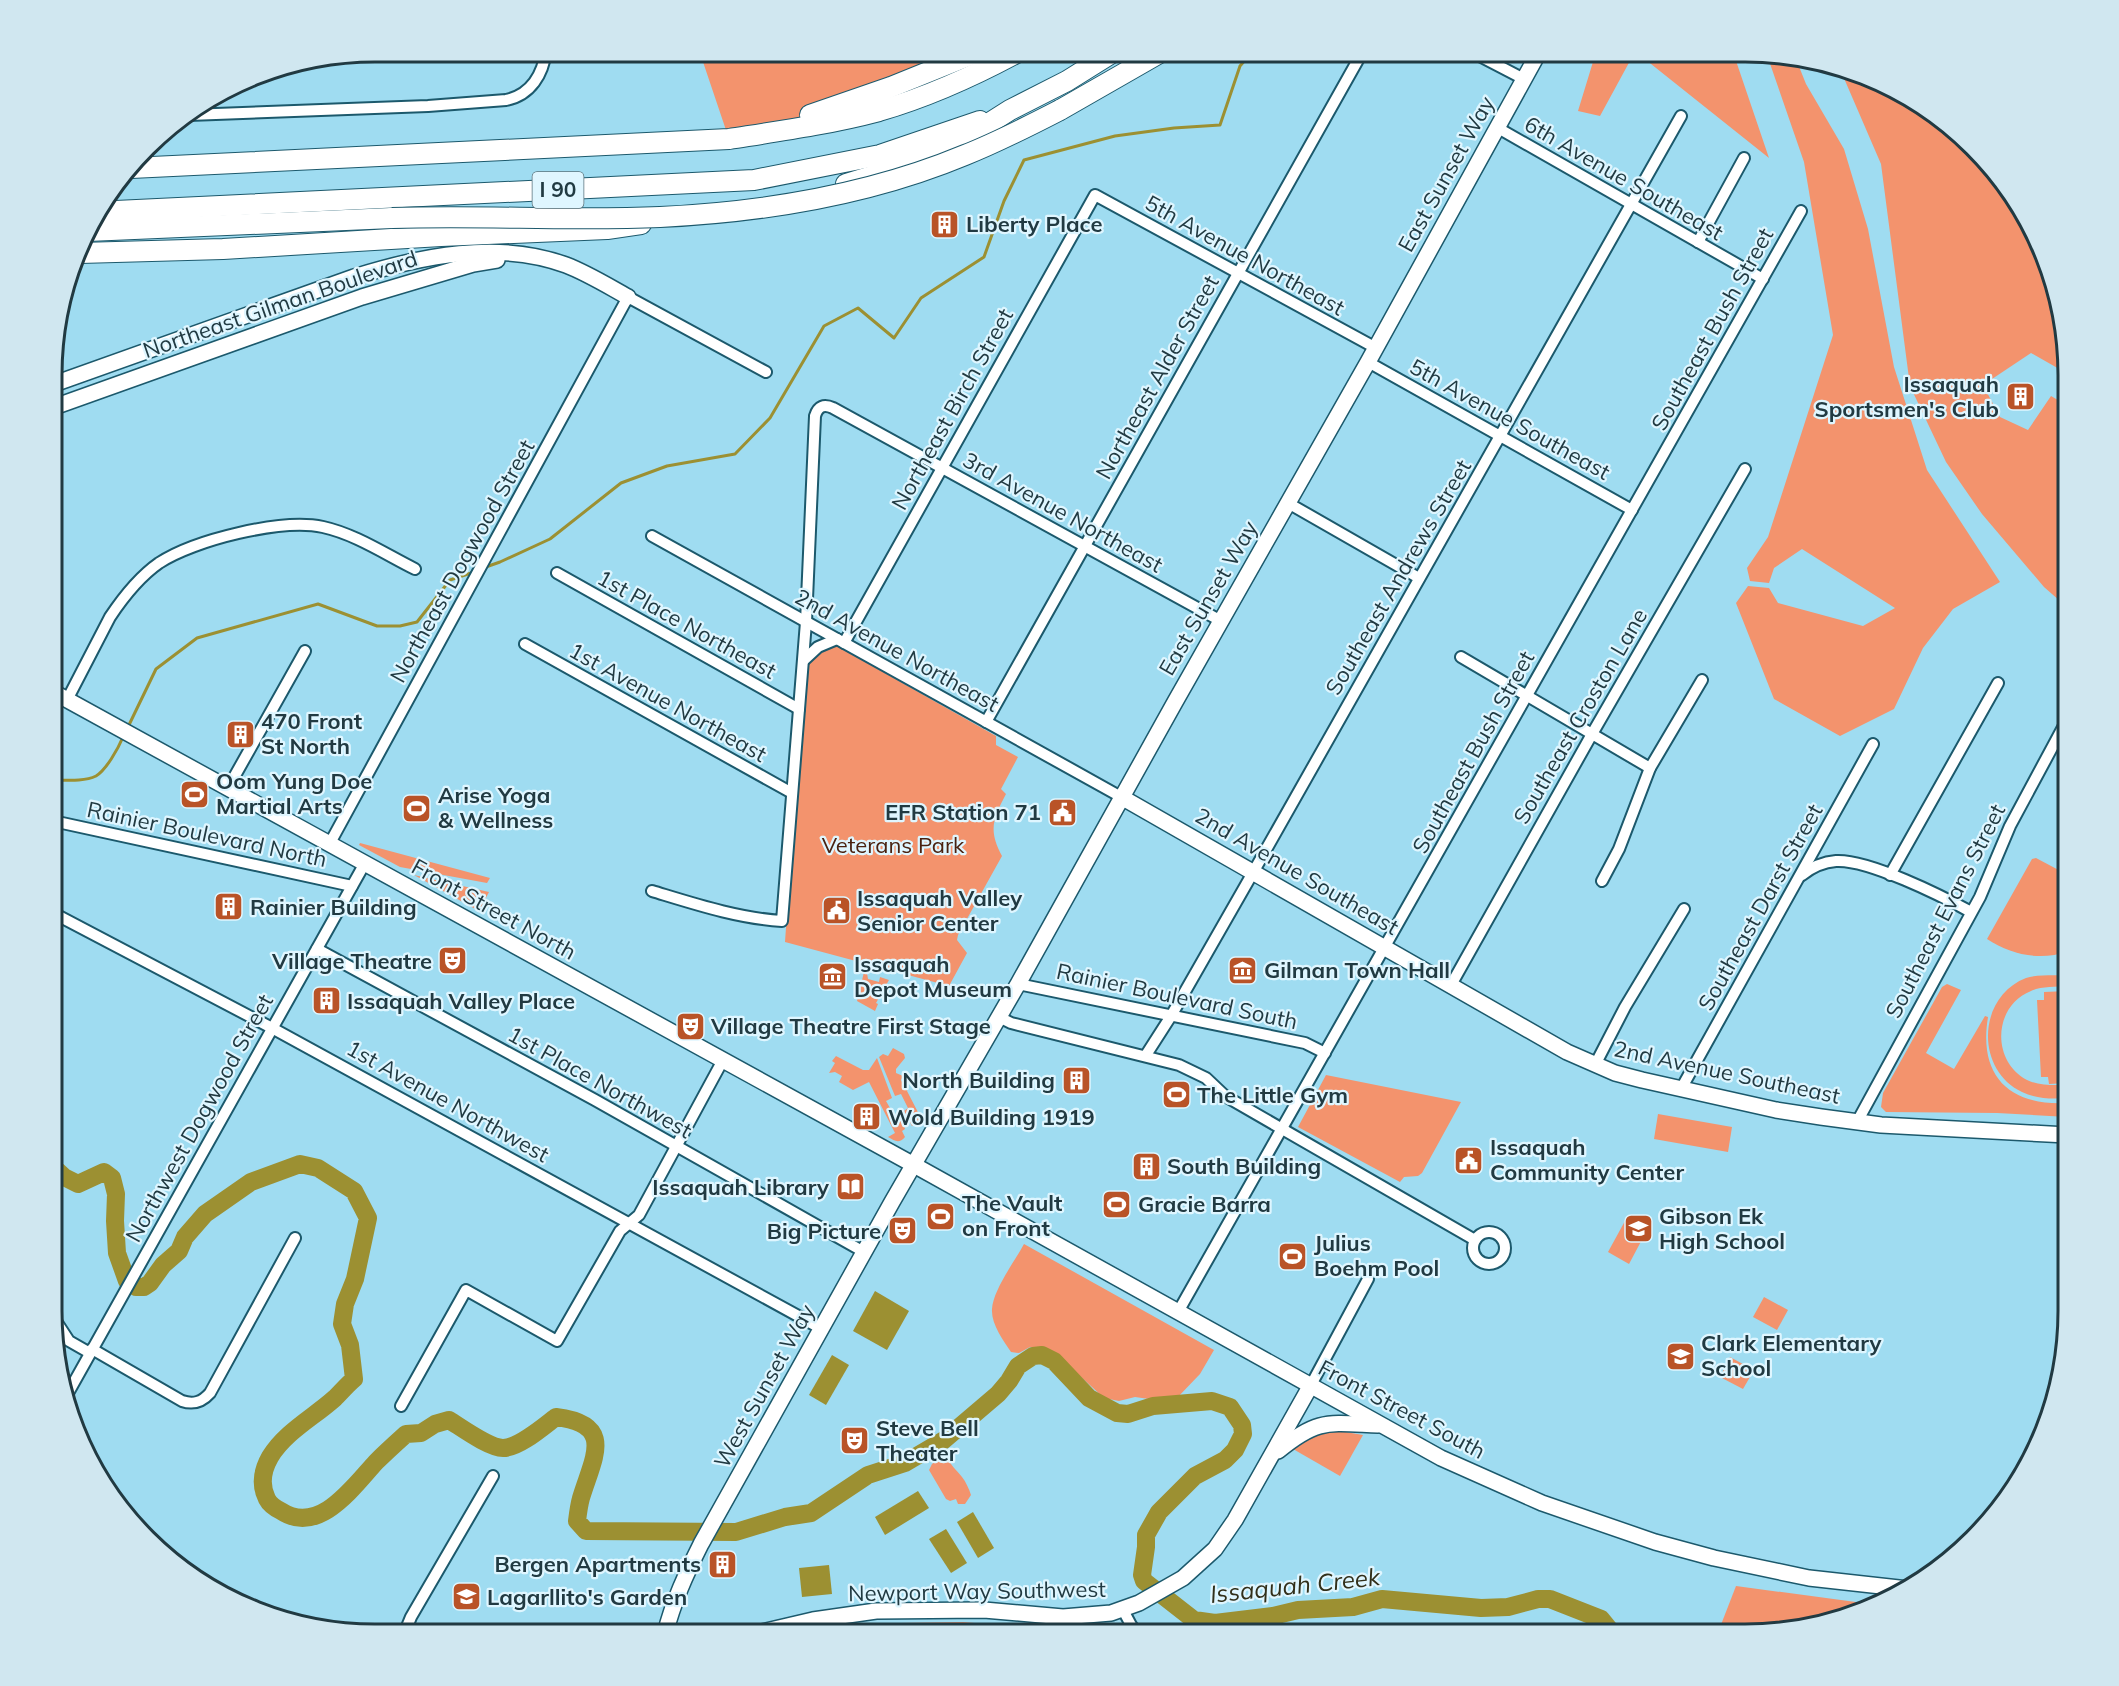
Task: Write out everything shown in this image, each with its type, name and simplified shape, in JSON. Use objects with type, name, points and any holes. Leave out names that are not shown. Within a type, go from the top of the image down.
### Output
[{"type":"highway","points":[[937,69],[951,61]]},
{"type":"highway","points":[[729,139],[815,114],[956,61]]},
{"type":"highway","name":"I 90","points":[[139,168],[729,139],[796,129],[881,110],[962,79],[999,61]]},
{"type":"highway","name":"I 90","points":[[107,211],[754,180],[880,155],[1010,110],[1067,81],[1099,61]]},
{"type":"highway","points":[[1134,66],[1140,61]]},
{"type":"highway","points":[[97,231],[464,216],[662,217],[781,205],[844,193],[937,165],[991,144],[1059,110],[1144,61]]},
{"type":"highway","points":[[86,253],[223,249],[607,229],[671,220],[836,187],[895,169],[958,143],[1010,110]]},
{"type":"main road","name":"East Sunset Way","points":[[914,1165],[1376,348],[1534,61]]},
{"type":"main road","name":"Northeast Gilman Boulevard","points":[[62,381],[354,277],[408,261],[440,256],[489,252],[552,261],[569,266],[628,297]]},
{"type":"main road","name":"Northeast Gilman Boulevard","points":[[62,404],[362,297],[473,264],[524,256]]},
{"type":"main road","points":[[354,277],[362,297]]},
{"type":"main road","name":"Front Street North","points":[[62,697],[914,1165]]},
{"type":"main road","name":"2nd Avenue Southeast","points":[[1123,798],[1515,1023],[1567,1052],[1615,1073],[1776,1110],[1857,1122],[2058,1134]]},
{"type":"main road","name":"West Sunset Way","points":[[668,1624],[682,1582],[701,1544],[914,1165]]},
{"type":"main road","name":"Front Street South","points":[[914,1165],[1382,1426],[1441,1458],[1503,1486],[1571,1513],[1655,1542],[1714,1558],[1809,1578],[1892,1587]]},
{"type":"main road","name":"Newport Way Southwest","points":[[799,1624],[876,1611],[984,1610],[1063,1617],[1096,1615],[1123,1610],[1147,1600],[1172,1586],[1196,1568],[1215,1549],[1232,1525],[1311,1385]]},
{"type":"main road","points":[[1270,1456],[1300,1433],[1317,1426],[1336,1424],[1382,1426]]},
{"type":"street","points":[[199,115],[406,107],[506,100],[524,93],[541,73],[545,61]]},
{"type":"street","name":"Northeast Alder Street","points":[[986,722],[1358,61]]},
{"type":"street","points":[[1489,61],[1524,79]]},
{"type":"street","name":"Southeast Andrews Street","points":[[1146,1055],[1171,1016],[1681,116]]},
{"type":"street","name":"6th Avenue Southeast","points":[[1498,128],[1763,279]]},
{"type":"street","points":[[1698,242],[1744,158]]},
{"type":"street","name":"5th Avenue Northeast","points":[[1095,195],[1376,348]]},
{"type":"street","name":"Northeast Birch Street","points":[[841,641],[942,468],[1095,195]]},
{"type":"street","name":"Southeast Bush Street","points":[[1178,1312],[1801,211]]},
{"type":"street","points":[[628,297],[766,372]]},
{"type":"street","name":"Northeast Dogwood Street","points":[[330,843],[628,297]]},
{"type":"street","name":"5th Avenue Southeast","points":[[1368,362],[1632,510]]},
{"type":"street","name":"3rd Avenue Northeast","points":[[806,622],[815,416],[817,410],[826,405],[1221,621]]},
{"type":"street","name":"Southeast Croston Lane","points":[[1451,985],[1745,469]]},
{"type":"street","points":[[1288,503],[1419,578]]},
{"type":"street","points":[[67,700],[110,617],[131,588],[161,562],[185,551],[235,534],[274,525],[304,524],[328,528],[350,536],[415,569]]},
{"type":"street","name":"2nd Avenue Northeast","points":[[651,536],[1123,798]]},
{"type":"street","name":"1st Place Northeast","points":[[557,573],[799,709]]},
{"type":"street","points":[[652,891],[721,912],[782,921],[806,622]]},
{"type":"street","points":[[804,660],[818,647],[841,641]]},
{"type":"street","name":"1st Avenue Northeast","points":[[525,644],[792,794]]},
{"type":"street","points":[[228,788],[304,651]]},
{"type":"street","points":[[1461,657],[1650,768]]},
{"type":"street","points":[[1602,881],[1619,849],[1650,768],[1702,680]]},
{"type":"street","points":[[1890,874],[1998,683]]},
{"type":"street","name":"Southeast Evans Street","points":[[1857,1122],[1971,912],[2010,826],[2058,737]]},
{"type":"street","name":"Southeast Darst Street","points":[[1681,1089],[1873,744]]},
{"type":"street","name":"Rainier Boulevard North","points":[[62,823],[352,886]]},
{"type":"street","points":[[1795,885],[1810,869],[1834,861],[1845,861],[1890,874],[1971,912]]},
{"type":"street","name":"Northwest Dogwood Street","points":[[71,1388],[365,863]]},
{"type":"street","points":[[1595,1065],[1625,1007],[1684,909]]},
{"type":"street","name":"1st Avenue Northwest","points":[[62,918],[272,1028],[822,1329]]},
{"type":"street","name":"1st Place Northwest","points":[[316,949],[677,1146],[864,1252]]},
{"type":"street","name":"Rainier Boulevard South","points":[[1018,984],[1305,1043],[1324,1053]]},
{"type":"street","points":[[999,1017],[1011,1023],[1146,1055],[1196,1072],[1206,1078],[1219,1092],[1475,1240]]},
{"type":"street","points":[[401,1406],[466,1290],[557,1341],[620,1231],[639,1215],[723,1060]]},
{"type":"street","points":[[62,1330],[69,1341],[182,1401],[194,1403],[206,1398],[210,1393],[295,1238]]},
{"type":"street","points":[[1311,1385],[1368,1280]]},
{"type":"street","points":[[408,1624],[493,1476]]},
{"type":"street","points":[[1123,1610],[1130,1624]]},
{"type":"green space","points":[[703,61],[945,61],[815,114],[729,139]]},
{"type":"green space","points":[[1593,61],[1630,61],[1600,116],[1578,111]]},
{"type":"green space","points":[[1647,61],[1736,61],[1769,158]]},
{"type":"green space","points":[[1770,62],[1799,67],[1806,84],[1844,149],[1868,229],[1894,367],[1927,470],[2000,582],[1953,609],[1923,648],[1894,709],[1840,736],[1774,699],[1736,603],[1748,586],[1769,588],[1778,603],[1863,626],[1895,608],[1802,549],[1774,568],[1769,583],[1750,581],[1747,568],[1768,537],[1833,335],[1804,162]]},
{"type":"green space","points":[[1844,78],[1865,85],[1901,103],[1951,139],[1980,168],[2005,200],[2034,254],[2047,293],[2055,333],[2058,368],[2031,353],[1983,385],[2000,417],[2028,430],[2051,396],[2058,400],[2058,599],[2044,587],[1982,514],[1946,462],[1910,386],[1881,164]]},
{"type":"green space","name":"Veterans Park","points":[[829,646],[837,646],[996,736],[996,745],[1018,757],[1001,789],[1006,794],[995,818],[995,839],[1002,856],[958,935],[957,940],[967,953],[949,986],[785,942],[800,727],[809,663],[815,652]]},
{"type":"green space","points":[[360,843],[490,878],[487,883],[400,867],[359,845]]},
{"type":"green space","points":[[2036,858],[2058,870],[2057,954],[2026,955],[2005,949],[1987,939],[2032,859]]},
{"type":"green space","points":[[414,875],[489,892],[479,911]]},
{"type":"green space","points":[[864,972],[867,973],[868,979],[879,982],[880,977],[889,980],[876,1003],[878,1004],[875,1011],[857,1001]]},
{"type":"green space","points":[[2058,975],[2058,987],[2040,988],[2018,998],[2009,1009],[2004,1021],[2001,1034],[2002,1047],[2015,1071],[2027,1080],[2046,1085],[2058,1085],[2058,1098],[2033,1096],[2007,1082],[1996,1068],[1990,1051],[1988,1034],[1991,1017],[1998,1001],[2010,987],[2026,978]]},
{"type":"green space","points":[[1947,984],[1961,990],[1926,1053],[1954,1069],[1985,1016],[1988,1017],[1986,1038],[1988,1056],[2002,1084],[2014,1093],[2029,1099],[2058,1103],[2058,1116],[1997,1113],[1886,1112],[1881,1107],[1883,1093],[1942,987]]},
{"type":"green space","points":[[2058,991],[2058,1084],[2049,1084],[2048,1077],[2041,1077],[2037,1000],[2044,1000],[2044,992]]},
{"type":"green space","points":[[893,1048],[904,1054],[905,1058],[896,1069],[896,1073],[903,1076],[901,1080],[908,1088],[907,1091],[922,1120],[912,1126],[904,1111],[908,1108],[901,1094],[895,1096],[879,1057],[883,1054],[888,1056]]},
{"type":"green space","points":[[836,1056],[863,1070],[869,1070],[877,1058],[892,1098],[886,1101],[894,1115],[900,1113],[907,1125],[902,1131],[905,1137],[901,1141],[888,1137],[895,1133],[869,1082],[853,1090],[839,1082],[842,1076],[835,1072],[829,1073]]},
{"type":"green space","points":[[1326,1075],[1461,1102],[1422,1173],[1418,1176],[1404,1177],[1400,1182],[1298,1127]]},
{"type":"green space","points":[[1658,1114],[1732,1127],[1728,1152],[1654,1139]]},
{"type":"green space","points":[[1625,1221],[1646,1232],[1629,1264],[1608,1252]]},
{"type":"green space","points":[[1024,1244],[1214,1350],[1200,1374],[1176,1399],[1135,1397],[1119,1401],[1104,1398],[1056,1354],[1042,1348],[1030,1347],[1019,1353],[1011,1352],[995,1326],[992,1309],[996,1293]]},
{"type":"green space","points":[[1764,1297],[1788,1310],[1777,1330],[1753,1317]]},
{"type":"green space","points":[[1730,1357],[1754,1370],[1743,1389],[1720,1377]]},
{"type":"green space","points":[[1334,1430],[1363,1435],[1340,1476],[1293,1449],[1311,1437]]},
{"type":"green space","points":[[944,1455],[948,1456],[971,1495],[965,1504],[958,1504],[956,1499],[950,1501],[946,1499],[929,1470],[932,1464]]},
{"type":"green space","points":[[1736,1586],[1860,1603],[1826,1614],[1786,1622],[1721,1624]]},
{"type":"green space","points":[[963,1622],[986,1624],[893,1624]]},
{"type":"shaded area","points":[[875,1291],[909,1311],[887,1350],[853,1331]]},
{"type":"shaded area","points":[[832,1355],[849,1365],[826,1405],[809,1395]]},
{"type":"shaded area","points":[[918,1491],[929,1508],[885,1535],[875,1517]]},
{"type":"shaded area","points":[[973,1512],[994,1548],[978,1558],[957,1522]]},
{"type":"shaded area","points":[[946,1529],[967,1563],[951,1573],[929,1539]]},
{"type":"shaded area","points":[[829,1565],[832,1594],[802,1597],[799,1568]]},
{"type":"waterway","points":[[483,568],[550,539],[621,483],[667,466],[735,454],[770,418],[824,326],[858,308],[894,338],[921,298],[984,257],[1004,201],[1024,160],[1115,136],[1174,128],[1220,125],[1240,66],[1244,61]]},
{"type":"waterway","points":[[127,729],[156,669],[197,638],[318,604],[377,626],[400,626],[417,622],[450,580],[474,572]]},
{"type":"waterway","points":[[62,780],[80,780],[96,776],[108,764],[123,737]]},
{"type":"waterway","name":"Issaquah Creek","points":[[62,1175],[78,1184],[104,1172],[112,1178],[116,1194],[117,1253],[127,1281],[136,1287],[144,1287],[150,1283],[163,1265],[179,1251],[185,1237],[205,1214],[251,1182],[300,1164],[318,1168],[354,1191],[368,1218],[355,1279],[345,1304],[342,1324],[350,1345],[354,1379],[276,1448],[264,1473],[263,1488],[268,1501],[277,1509],[295,1517],[309,1517],[322,1513],[334,1505],[406,1434],[421,1433],[435,1424],[449,1420],[483,1441],[503,1448],[524,1441],[556,1417],[575,1421],[587,1427],[596,1445],[577,1521],[586,1531],[736,1532],[785,1517],[811,1513],[868,1475],[905,1463],[944,1440],[998,1394],[1018,1366],[1033,1356],[1042,1355],[1054,1361],[1089,1398],[1117,1413],[1128,1414],[1153,1406],[1212,1401],[1230,1407],[1242,1425],[1243,1434],[1235,1450],[1225,1460],[1195,1476],[1159,1512],[1146,1535],[1142,1575],[1144,1581],[1194,1620],[1215,1623],[1273,1616],[1298,1610],[1353,1607],[1382,1599],[1481,1608],[1508,1607],[1538,1599],[1550,1599],[1601,1619],[1605,1624]]},
{"type":"place","name":"Liberty Place","points":[[945,224]]},
{"type":"place","name":"Issaquah Sportsmen's Club","points":[[2020,397]]},
{"type":"place","name":"470 Front St North","points":[[240,734]]},
{"type":"place","name":"Oom Yung Doe Martial Arts","points":[[195,794]]},
{"type":"place","name":"Arise Yoga & Wellness","points":[[417,808]]},
{"type":"place","name":"EFR Station 71","points":[[1062,812]]},
{"type":"place","name":"Rainier Building","points":[[229,907]]},
{"type":"place","name":"Issaquah Valley Senior Center","points":[[836,911]]},
{"type":"place","name":"Village Theatre","points":[[453,961]]},
{"type":"place","name":"Gilman Town Hall","points":[[1243,970]]},
{"type":"place","name":"Issaquah Depot Museum","points":[[833,977]]},
{"type":"place","name":"Issaquah Valley Place","points":[[326,1001]]},
{"type":"place","name":"Village Theatre First Stage","points":[[690,1026]]},
{"type":"place","name":"North Building","points":[[1076,1080]]},
{"type":"place","name":"The Little Gym","points":[[1176,1095]]},
{"type":"place","name":"Wold Building 1919","points":[[867,1117]]},
{"type":"place","name":"Issaquah Community Center","points":[[1469,1160]]},
{"type":"place","name":"South Building","points":[[1146,1166]]},
{"type":"place","name":"Issaquah Library","points":[[850,1187]]},
{"type":"place","name":"Gracie Barra","points":[[1117,1204]]},
{"type":"place","name":"The Vault on Front","points":[[941,1216]]},
{"type":"place","name":"Gibson Ek High School","points":[[1638,1229]]},
{"type":"place","name":"Big Picture","points":[[902,1231]]},
{"type":"place","name":"Julius Boehm Pool","points":[[1293,1256]]},
{"type":"place","name":"Clark Elementary School","points":[[1680,1356]]},
{"type":"place","name":"Steve Bell Theater","points":[[855,1441]]},
{"type":"place","name":"Bergen Apartments","points":[[722,1564]]},
{"type":"place","name":"Lagarllito's Garden","points":[[466,1597]]}]
